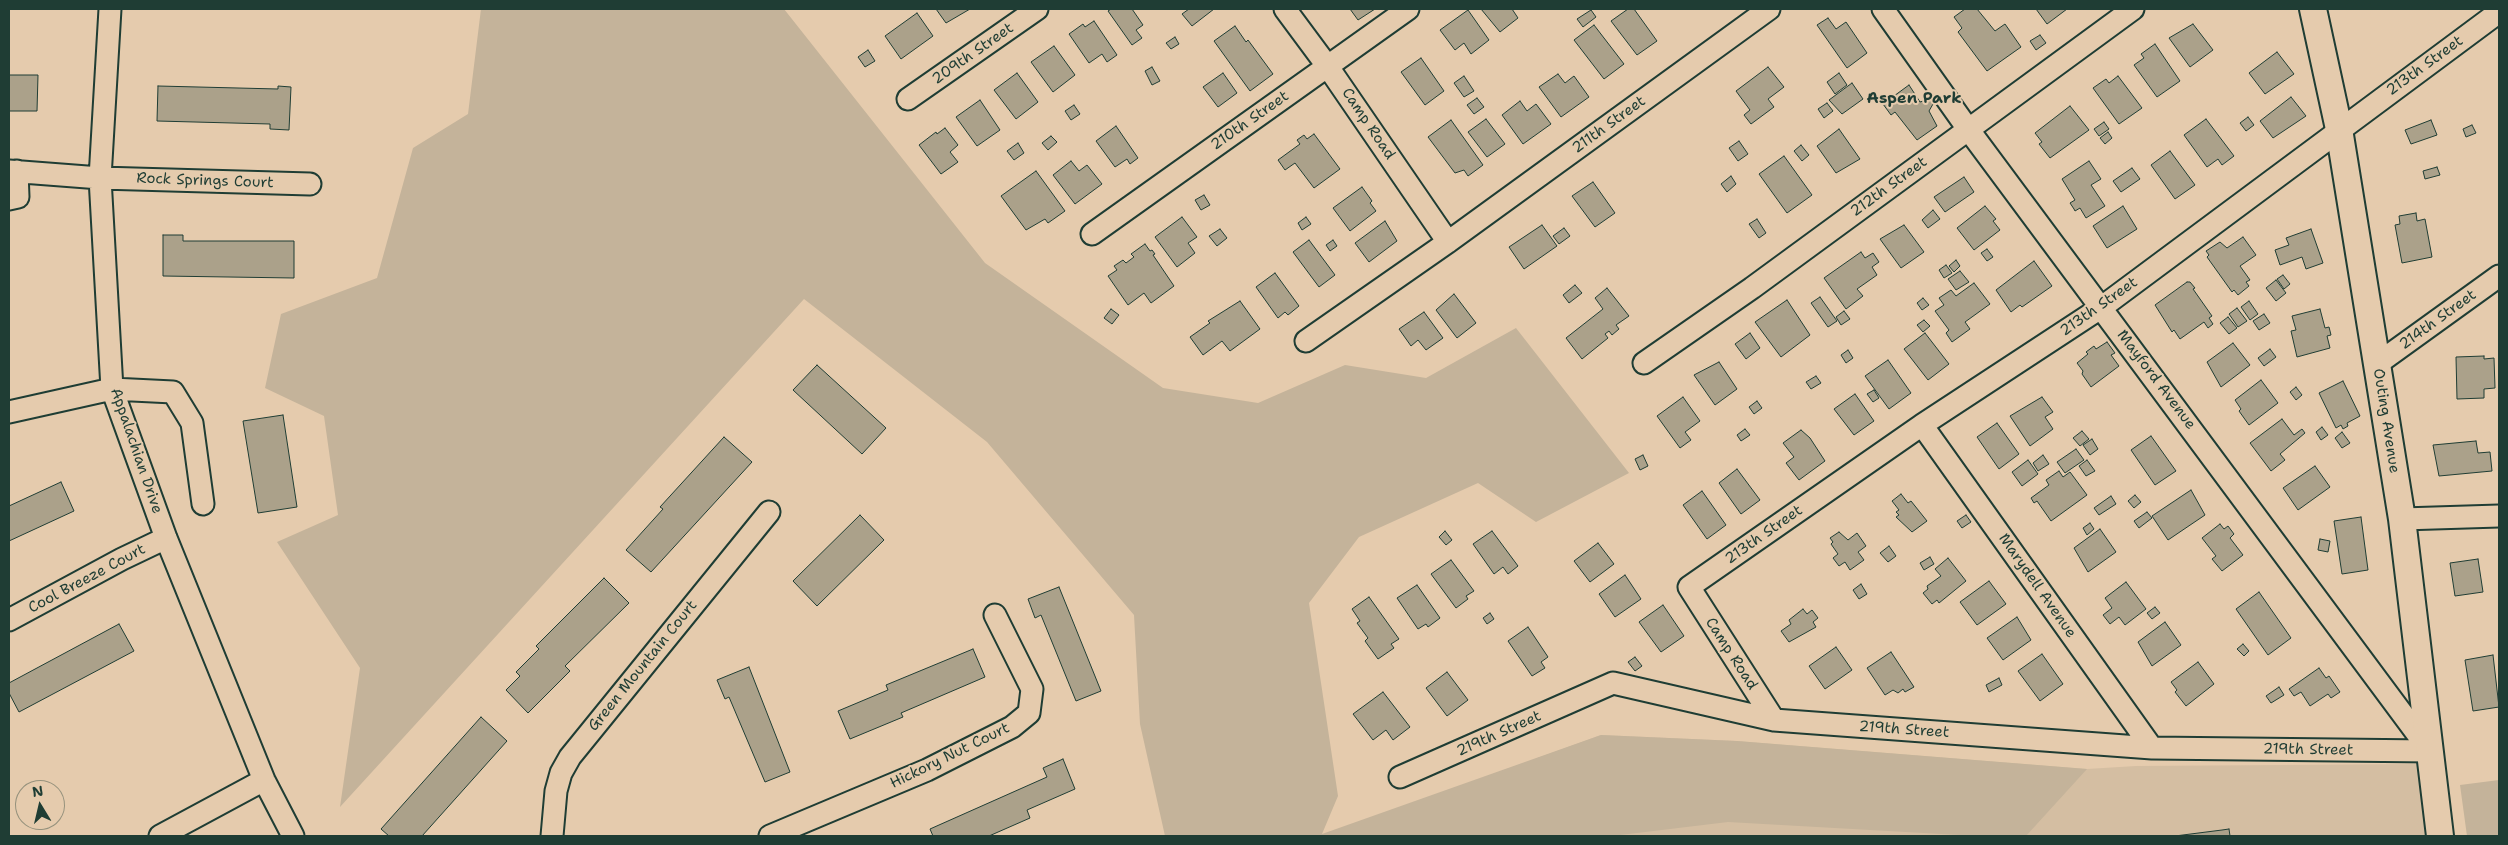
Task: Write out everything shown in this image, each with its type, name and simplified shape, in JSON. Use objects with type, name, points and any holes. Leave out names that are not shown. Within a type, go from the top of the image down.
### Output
[{"type":"street","name":"Appalachian Drive","points":[[110,9],[100,178],[112,389],[166,538],[264,780],[293,836]]},
{"type":"street","name":"209th Street","points":[[908,100],[1037,9]]},
{"type":"street","name":"Camp Road","points":[[1285,9],[1328,67],[1448,242]]},
{"type":"street","name":"210th Street","points":[[1092,234],[1408,9]]},
{"type":"street","name":"211th Street","points":[[1306,341],[1448,242],[1770,9]]},
{"type":"street","name":"Mayford Avenue","points":[[1883,9],[1968,129],[2430,751]]},
{"type":"street","name":"212th Street","points":[[1644,362],[1752,288],[2133,9]]},
{"type":"street","name":"Outing Avenue","points":[[2313,9],[2339,129],[2402,518],[2440,836]]},
{"type":"street","name":"213th Street","points":[[1689,587],[1922,425],[2102,307],[2339,129],[2499,12]]},
{"type":"street","name":"Rock Springs Court","points":[[13,171],[100,178],[310,184]]},
{"type":"street","points":[[9,199],[18,197],[13,171]]},
{"type":"street","name":"214th Street","points":[[2377,364],[2499,276]]},
{"type":"street","points":[[9,412],[112,389],[173,392],[192,423],[203,504]]},
{"type":"street","name":"Marydell Avenue","points":[[1922,425],[2152,748]]},
{"type":"street","name":"Green Mountain Court","points":[[552,836],[556,792],[561,773],[570,757],[769,512]]},
{"type":"street","points":[[2402,518],[2499,516]]},
{"type":"street","name":"Cool Breeze Court","points":[[9,620],[122,559],[166,538]]},
{"type":"street","name":"Camp Road","points":[[1689,587],[1774,720]]},
{"type":"street","name":"Hickory Nut Court","points":[[770,836],[927,770],[1012,727],[1028,713],[1032,701],[1032,689],[995,615]]},
{"type":"street","name":"219th Street","points":[[1400,777],[1613,683],[1774,720],[2152,748],[2430,751]]},
{"type":"street","points":[[160,836],[264,780]]},
{"type":"shaded area","points":[[481,9],[784,9],[985,263],[1163,388],[1258,403],[1345,365],[1426,378],[1516,328],[1629,473],[1536,522],[1478,483],[1359,537],[1309,603],[1338,796],[1322,834],[1601,735],[1737,741],[2087,769],[2026,836],[1977,836],[1728,822],[1612,836],[1165,836],[1140,724],[1134,615],[987,442],[804,299],[340,807],[360,668],[277,542],[338,515],[324,416],[265,388],[281,314],[377,278],[413,148],[468,114]]},
{"type":"shaded area","points":[[1601,735],[1737,741],[2087,769],[2136,766],[2426,764],[2435,836],[1322,836]]},
{"type":"shaded area","points":[[2499,780],[2499,836],[2467,836],[2460,785]]},
{"type":"building","points":[[936,9],[970,9],[946,23]]},
{"type":"building","points":[[1111,9],[1132,9],[1143,25],[1136,30],[1142,38],[1132,45],[1108,11]]},
{"type":"building","points":[[1189,9],[1214,9],[1192,26],[1182,14]]},
{"type":"building","points":[[1350,9],[1375,9],[1358,20]]},
{"type":"building","points":[[1481,9],[1512,9],[1518,18],[1500,32]]},
{"type":"building","points":[[1628,9],[1634,9],[1657,41],[1637,55],[1611,21]]},
{"type":"building","points":[[1965,9],[1977,9],[1995,31],[2005,24],[2021,47],[1987,71],[1958,32],[1962,28],[1954,17]]},
{"type":"building","points":[[2036,9],[2067,9],[2047,24]]},
{"type":"building","points":[[1468,10],[1489,40],[1471,54],[1464,43],[1455,50],[1440,30]]},
{"type":"building","points":[[1591,10],[1596,17],[1583,27],[1577,19]]},
{"type":"building","points":[[917,13],[933,36],[901,59],[885,36]]},
{"type":"building","points":[[1828,18],[1836,29],[1846,22],[1867,53],[1847,68],[1817,25]]},
{"type":"building","points":[[1094,21],[1117,55],[1107,62],[1102,54],[1089,63],[1069,34],[1083,24],[1085,27]]},
{"type":"building","points":[[2193,24],[2213,50],[2190,67],[2169,38]]},
{"type":"building","points":[[1594,25],[1624,64],[1604,79],[1574,40]]},
{"type":"building","points":[[1235,26],[1246,42],[1248,40],[1273,74],[1250,91],[1214,41]]},
{"type":"building","points":[[2040,35],[2046,43],[2036,50],[2030,41]]},
{"type":"building","points":[[1175,37],[1179,44],[1171,49],[1166,43]]},
{"type":"building","points":[[2155,44],[2180,81],[2157,97],[2134,65],[2144,58],[2141,54]]},
{"type":"building","points":[[1054,46],[1075,75],[1053,92],[1031,62]]},
{"type":"building","points":[[868,50],[875,61],[865,67],[858,57]]},
{"type":"building","points":[[2277,52],[2294,74],[2265,94],[2249,73]]},
{"type":"building","points":[[1421,58],[1444,91],[1425,105],[1401,72]]},
{"type":"building","points":[[1152,67],[1160,81],[1152,85],[1145,71]]},
{"type":"building","points":[[1768,67],[1784,87],[1768,99],[1774,107],[1751,124],[1744,115],[1750,110],[1736,91]]},
{"type":"building","points":[[1017,73],[1038,102],[1016,119],[994,90]]},
{"type":"building","points":[[1223,73],[1237,93],[1218,107],[1203,87]]},
{"type":"building","points":[[1839,73],[1847,85],[1835,94],[1827,82]]},
{"type":"building","points":[[1558,74],[1565,83],[1574,76],[1589,97],[1561,117],[1539,87]]},
{"type":"building","points":[[9,75],[38,75],[37,111],[9,111]]},
{"type":"building","points":[[1464,76],[1474,91],[1464,97],[1454,83]]},
{"type":"building","points":[[2118,76],[2142,108],[2119,124],[2093,88],[2106,79],[2109,83]]},
{"type":"building","points":[[1852,83],[1863,99],[1842,114],[1829,100]]},
{"type":"building","points":[[1909,85],[1920,102],[1930,99],[1933,104],[1929,111],[1937,126],[1917,140],[1895,112],[1891,115],[1883,104]]},
{"type":"building","points":[[158,86],[278,89],[278,86],[291,87],[289,130],[270,129],[270,124],[157,121]]},
{"type":"building","points":[[2291,97],[2306,116],[2273,138],[2260,121]]},
{"type":"building","points":[[1477,98],[1484,107],[1474,114],[1467,105]]},
{"type":"building","points":[[980,100],[1000,130],[977,146],[956,117]]},
{"type":"building","points":[[1520,101],[1527,111],[1536,104],[1551,124],[1523,144],[1502,115]]},
{"type":"building","points":[[1827,103],[1833,111],[1824,118],[1818,109]]},
{"type":"building","points":[[1074,105],[1080,114],[1071,120],[1065,111]]},
{"type":"building","points":[[2070,106],[2089,130],[2050,158],[2039,144],[2042,142],[2035,133]]},
{"type":"building","points":[[2248,117],[2254,125],[2246,131],[2240,123]]},
{"type":"building","points":[[1486,119],[1505,144],[1487,157],[1468,132]]},
{"type":"building","points":[[2206,119],[2234,156],[2222,165],[2218,159],[2207,167],[2184,135]]},
{"type":"building","points":[[1451,120],[1483,165],[1468,176],[1464,170],[1455,173],[1428,137]]},
{"type":"building","points":[[2431,120],[2437,135],[2411,144],[2405,130]]},
{"type":"building","points":[[2104,122],[2109,129],[2099,136],[2094,129]]},
{"type":"building","points":[[2472,125],[2476,133],[2466,137],[2463,129]]},
{"type":"building","points":[[1116,126],[1138,158],[1130,164],[1127,159],[1115,167],[1096,141]]},
{"type":"building","points":[[945,128],[958,145],[950,152],[958,162],[941,174],[919,145],[936,132],[937,134]]},
{"type":"building","points":[[1839,129],[1860,159],[1836,173],[1817,146]]},
{"type":"building","points":[[2108,132],[2112,138],[2105,144],[2100,138]]},
{"type":"building","points":[[1314,134],[1340,169],[1314,188],[1295,163],[1285,170],[1278,160],[1300,144],[1297,140],[1304,135],[1307,139]]},
{"type":"building","points":[[1051,136],[1057,142],[1048,150],[1042,143]]},
{"type":"building","points":[[1739,141],[1748,154],[1738,161],[1729,148]]},
{"type":"building","points":[[1018,143],[1024,153],[1014,160],[1007,151]]},
{"type":"building","points":[[1801,145],[1809,155],[1802,161],[1794,151]]},
{"type":"building","points":[[2170,151],[2195,185],[2175,199],[2151,165]]},
{"type":"building","points":[[1784,156],[1812,195],[1787,213],[1759,174]]},
{"type":"building","points":[[1071,161],[1079,171],[1087,165],[1102,184],[1075,204],[1053,175]]},
{"type":"building","points":[[2089,161],[2101,179],[2091,185],[2105,206],[2086,218],[2080,208],[2075,211],[2070,203],[2075,200],[2062,179]]},
{"type":"building","points":[[2437,167],[2440,175],[2425,179],[2423,171]]},
{"type":"building","points":[[2132,168],[2140,179],[2121,192],[2113,181]]},
{"type":"building","points":[[1036,171],[1065,211],[1048,223],[1045,219],[1026,230],[1001,196]]},
{"type":"building","points":[[1731,176],[1736,184],[1727,192],[1721,184]]},
{"type":"building","points":[[1964,177],[1974,192],[1945,212],[1934,197]]},
{"type":"building","points":[[1593,182],[1615,213],[1595,227],[1572,196]]},
{"type":"building","points":[[1362,187],[1372,201],[1370,203],[1376,211],[1350,231],[1333,208]]},
{"type":"building","points":[[1204,195],[1210,205],[1201,210],[1195,200]]},
{"type":"building","points":[[1985,206],[1996,219],[1993,221],[2000,230],[1974,250],[1957,228]]},
{"type":"building","points":[[2123,206],[2137,229],[2107,248],[2093,226]]},
{"type":"building","points":[[1933,210],[1940,219],[1928,228],[1922,220]]},
{"type":"building","points":[[2416,213],[2417,221],[2425,219],[2432,257],[2402,263],[2395,225],[2400,224],[2399,216]]},
{"type":"building","points":[[1182,217],[1197,237],[1188,243],[1195,253],[1177,267],[1155,237]]},
{"type":"building","points":[[1306,217],[1311,224],[1302,230],[1298,223]]},
{"type":"building","points":[[1757,219],[1766,233],[1759,238],[1749,224]]},
{"type":"building","points":[[1385,221],[1397,241],[1369,262],[1355,243]]},
{"type":"building","points":[[1542,225],[1557,246],[1524,269],[1509,247]]},
{"type":"building","points":[[1904,225],[1924,252],[1901,268],[1880,239]]},
{"type":"building","points":[[1564,228],[1570,236],[1559,244],[1553,236]]},
{"type":"building","points":[[1220,229],[1227,238],[1217,246],[1209,236]]},
{"type":"building","points":[[2311,229],[2323,263],[2306,269],[2302,257],[2280,265],[2275,250],[2289,245],[2286,238]]},
{"type":"building","points":[[163,235],[183,235],[183,241],[294,241],[294,278],[163,276]]},
{"type":"building","points":[[2243,237],[2256,255],[2240,266],[2250,280],[2246,282],[2249,286],[2238,295],[2234,290],[2232,292],[2207,257],[2209,255],[2206,251],[2220,242],[2227,248]]},
{"type":"building","points":[[1309,240],[1335,275],[1319,287],[1293,252]]},
{"type":"building","points":[[1333,240],[1337,246],[1330,251],[1326,245]]},
{"type":"building","points":[[1145,244],[1155,254],[1153,255],[1174,286],[1151,303],[1144,293],[1128,305],[1108,276],[1117,270],[1114,266],[1123,260],[1126,263],[1134,257],[1131,254]]},
{"type":"building","points":[[1987,249],[1993,257],[1987,261],[1981,253]]},
{"type":"building","points":[[1861,252],[1865,258],[1873,253],[1879,262],[1872,267],[1877,275],[1857,289],[1863,296],[1846,309],[1824,278]]},
{"type":"building","points":[[1956,260],[1960,266],[1954,272],[1949,266]]},
{"type":"building","points":[[2034,261],[2052,286],[2022,307],[2020,305],[2011,312],[1996,290]]},
{"type":"building","points":[[1946,265],[1952,273],[1944,278],[1939,270]]},
{"type":"building","points":[[1960,271],[1969,282],[1956,290],[1948,279]]},
{"type":"building","points":[[1275,273],[1299,306],[1288,315],[1285,312],[1278,318],[1256,287]]},
{"type":"building","points":[[2283,275],[2290,284],[2284,289],[2277,279]]},
{"type":"building","points":[[2276,280],[2286,293],[2276,301],[2266,288]]},
{"type":"building","points":[[2187,282],[2190,282],[2195,288],[2193,289],[2212,316],[2209,318],[2213,324],[2208,328],[2204,322],[2180,339],[2174,330],[2172,332],[2155,305]]},
{"type":"building","points":[[1974,283],[1990,304],[1965,322],[1970,329],[1952,342],[1946,333],[1949,330],[1935,311],[1944,305],[1939,298],[1951,290],[1956,296]]},
{"type":"building","points":[[1575,285],[1582,293],[1569,303],[1563,295]]},
{"type":"building","points":[[1607,288],[1629,316],[1616,325],[1619,329],[1612,335],[1609,331],[1605,334],[1608,338],[1582,359],[1566,338],[1603,309],[1595,298]]},
{"type":"building","points":[[1454,294],[1476,323],[1457,338],[1436,310]]},
{"type":"building","points":[[1820,297],[1837,321],[1828,327],[1811,303]]},
{"type":"building","points":[[1923,298],[1929,305],[1922,310],[1917,303]]},
{"type":"building","points":[[1787,300],[1810,335],[1781,357],[1755,322]]},
{"type":"building","points":[[1240,301],[1260,329],[1230,351],[1222,341],[1203,355],[1190,337],[1210,323],[1208,321]]},
{"type":"building","points":[[2249,301],[2258,314],[2250,320],[2241,307]]},
{"type":"building","points":[[2237,308],[2247,321],[2238,327],[2229,314]]},
{"type":"building","points":[[1111,309],[1119,315],[1112,324],[1104,318]]},
{"type":"building","points":[[2320,309],[2325,328],[2329,327],[2331,335],[2327,336],[2330,348],[2297,357],[2291,331],[2296,330],[2292,316]]},
{"type":"building","points":[[1844,311],[1850,319],[1841,325],[1836,317]]},
{"type":"building","points":[[1424,312],[1443,338],[1426,350],[1418,340],[1411,346],[1399,329]]},
{"type":"building","points":[[2264,314],[2270,323],[2259,330],[2253,321]]},
{"type":"building","points":[[2228,317],[2237,328],[2229,334],[2220,323]]},
{"type":"building","points":[[1924,320],[1930,326],[1923,332],[1917,325]]},
{"type":"building","points":[[1750,333],[1760,348],[1746,359],[1735,344]]},
{"type":"building","points":[[1925,333],[1949,364],[1928,380],[1904,349]]},
{"type":"building","points":[[2107,342],[2115,353],[2111,355],[2119,366],[2091,387],[2077,363],[2094,346],[2096,349]]},
{"type":"building","points":[[2233,343],[2250,365],[2221,387],[2207,362]]},
{"type":"building","points":[[2270,349],[2276,357],[2264,366],[2258,358]]},
{"type":"building","points":[[1848,350],[1853,358],[1846,363],[1841,355]]},
{"type":"building","points":[[2484,356],[2484,359],[2494,358],[2495,388],[2484,389],[2484,398],[2457,399],[2456,357]]},
{"type":"building","points":[[1888,360],[1911,393],[1889,409],[1865,376]]},
{"type":"building","points":[[1719,362],[1737,389],[1715,405],[1694,375]]},
{"type":"building","points":[[817,365],[886,428],[862,454],[793,390]]},
{"type":"building","points":[[1816,376],[1821,383],[1811,389],[1806,382]]},
{"type":"building","points":[[2261,380],[2278,403],[2249,425],[2239,411],[2241,409],[2235,400]]},
{"type":"building","points":[[2343,381],[2360,416],[2347,423],[2348,426],[2343,429],[2341,425],[2336,428],[2319,393]]},
{"type":"building","points":[[2296,387],[2302,395],[2296,400],[2290,392]]},
{"type":"building","points":[[1874,390],[1879,398],[1873,402],[1867,394]]},
{"type":"building","points":[[1855,394],[1874,421],[1854,435],[1834,409]]},
{"type":"building","points":[[1683,397],[1700,421],[1685,432],[1691,440],[1680,448],[1657,416]]},
{"type":"building","points":[[2042,397],[2053,412],[2045,417],[2053,429],[2030,446],[2010,416]]},
{"type":"building","points":[[1757,401],[1762,408],[1754,414],[1749,407]]},
{"type":"building","points":[[283,415],[297,507],[258,513],[243,421]]},
{"type":"building","points":[[2282,419],[2294,435],[2302,429],[2305,433],[2280,454],[2285,460],[2271,471],[2250,443]]},
{"type":"building","points":[[1997,423],[2019,454],[1999,469],[1977,437]]},
{"type":"building","points":[[2322,427],[2328,435],[2321,440],[2316,432]]},
{"type":"building","points":[[1745,429],[1750,435],[1741,441],[1737,435]]},
{"type":"building","points":[[1801,430],[1810,438],[1825,461],[1799,480],[1786,463],[1794,457],[1783,443]]},
{"type":"building","points":[[2082,431],[2089,439],[2080,446],[2073,438]]},
{"type":"building","points":[[2342,432],[2350,443],[2342,448],[2335,438]]},
{"type":"building","points":[[2151,436],[2176,471],[2155,485],[2131,450]]},
{"type":"building","points":[[724,437],[752,462],[651,572],[626,550],[663,509],[660,507]]},
{"type":"building","points":[[2092,439],[2098,449],[2090,455],[2083,445]]},
{"type":"building","points":[[2476,441],[2478,453],[2490,452],[2492,471],[2439,476],[2433,445]]},
{"type":"building","points":[[2076,449],[2084,460],[2065,473],[2057,462]]},
{"type":"building","points":[[1643,455],[1648,466],[1640,470],[1635,459]]},
{"type":"building","points":[[2043,455],[2049,464],[2038,471],[2033,463]]},
{"type":"building","points":[[2028,460],[2038,474],[2022,486],[2012,472]]},
{"type":"building","points":[[2087,460],[2095,471],[2086,476],[2079,466]]},
{"type":"building","points":[[2315,466],[2330,487],[2298,510],[2283,488]]},
{"type":"building","points":[[1737,469],[1760,500],[1741,514],[1719,483]]},
{"type":"building","points":[[2059,471],[2063,477],[2070,472],[2087,495],[2051,521],[2037,501],[2034,503],[2031,498],[2049,485],[2046,480]]},
{"type":"building","points":[[61,482],[74,511],[9,541],[9,506]]},
{"type":"building","points":[[2191,490],[2205,515],[2168,540],[2152,516]]},
{"type":"building","points":[[1702,491],[1726,525],[1707,539],[1683,505]]},
{"type":"building","points":[[1901,494],[1908,503],[1911,501],[1927,521],[1912,532],[1896,517],[1899,515],[1896,512],[1899,510],[1892,501]]},
{"type":"building","points":[[2135,495],[2141,502],[2134,508],[2128,501]]},
{"type":"building","points":[[2111,496],[2116,504],[2099,515],[2094,508]]},
{"type":"building","points":[[2147,512],[2152,518],[2139,528],[2134,521]]},
{"type":"building","points":[[860,515],[884,540],[817,606],[793,581]]},
{"type":"building","points":[[1966,515],[1971,522],[1962,528],[1957,521]]},
{"type":"building","points":[[2361,517],[2368,570],[2342,574],[2334,521]]},
{"type":"building","points":[[2090,523],[2094,529],[2087,535],[2083,528]]},
{"type":"building","points":[[2220,524],[2224,529],[2228,526],[2234,534],[2230,538],[2243,555],[2222,571],[2212,559],[2216,556],[2202,538]]},
{"type":"building","points":[[2100,529],[2116,552],[2088,572],[2074,548]]},
{"type":"building","points":[[1445,531],[1452,540],[1446,545],[1439,537]]},
{"type":"building","points":[[1492,531],[1518,566],[1508,574],[1503,567],[1494,574],[1473,544]]},
{"type":"building","points":[[1839,532],[1848,540],[1857,533],[1866,546],[1858,552],[1864,560],[1850,570],[1845,562],[1839,566],[1833,558],[1838,554],[1831,544],[1833,542],[1830,538]]},
{"type":"building","points":[[2320,539],[2330,541],[2328,552],[2318,550]]},
{"type":"building","points":[[1598,543],[1614,564],[1590,582],[1574,561]]},
{"type":"building","points":[[1889,546],[1896,556],[1888,562],[1880,553]]},
{"type":"building","points":[[1930,557],[1934,564],[1924,570],[1920,563]]},
{"type":"building","points":[[1948,558],[1966,581],[1939,603],[1937,600],[1932,604],[1923,593],[1928,589],[1927,586],[1941,576],[1935,569]]},
{"type":"building","points":[[2478,559],[2483,592],[2455,596],[2450,563]]},
{"type":"building","points":[[1451,560],[1474,591],[1466,596],[1468,599],[1456,608],[1431,574]]},
{"type":"building","points":[[1625,575],[1641,599],[1615,617],[1599,594]]},
{"type":"building","points":[[604,578],[629,603],[565,666],[570,671],[528,713],[506,690],[520,676],[516,672],[539,649],[536,646]]},
{"type":"building","points":[[1989,581],[2006,604],[1977,625],[1960,602]]},
{"type":"building","points":[[2126,582],[2146,609],[2125,625],[2119,617],[2110,624],[2103,615],[2112,608],[2105,598]]},
{"type":"building","points":[[1861,584],[1867,594],[1859,599],[1853,590]]},
{"type":"building","points":[[1417,585],[1440,618],[1428,627],[1426,624],[1418,629],[1397,598]]},
{"type":"building","points":[[1059,587],[1101,691],[1076,701],[1041,615],[1035,618],[1028,599]]},
{"type":"building","points":[[2259,592],[2291,638],[2268,655],[2236,609]]},
{"type":"building","points":[[1369,597],[1399,639],[1391,644],[1394,648],[1378,659],[1365,641],[1368,638],[1357,623],[1360,621],[1352,609]]},
{"type":"building","points":[[1663,605],[1684,636],[1661,652],[1639,622]]},
{"type":"building","points":[[2155,607],[2160,613],[2152,619],[2147,613]]},
{"type":"building","points":[[1803,609],[1807,614],[1812,610],[1818,618],[1813,622],[1816,627],[1789,642],[1781,631],[1791,624],[1789,620]]},
{"type":"building","points":[[1490,613],[1494,619],[1487,624],[1483,618]]},
{"type":"building","points":[[2017,617],[2031,640],[2003,660],[1987,638]]},
{"type":"building","points":[[2165,622],[2181,645],[2152,666],[2138,642]]},
{"type":"building","points":[[119,624],[134,651],[19,712],[9,693],[9,683]]},
{"type":"building","points":[[1528,627],[1548,657],[1541,662],[1545,668],[1532,676],[1508,641]]},
{"type":"building","points":[[2243,644],[2249,651],[2244,656],[2237,649]]},
{"type":"building","points":[[1836,647],[1852,670],[1825,689],[1809,666]]},
{"type":"building","points":[[973,649],[985,677],[901,713],[903,717],[850,739],[838,711],[888,690],[886,685]]},
{"type":"building","points":[[1891,652],[1914,687],[1905,692],[1903,689],[1898,693],[1893,690],[1885,695],[1867,668]]},
{"type":"building","points":[[2042,654],[2063,684],[2040,701],[2018,671]]},
{"type":"building","points":[[2493,655],[2499,707],[2473,711],[2465,660]]},
{"type":"building","points":[[1635,657],[1642,666],[1635,671],[1628,662]]},
{"type":"building","points":[[2198,662],[2214,684],[2186,706],[2175,692],[2177,690],[2171,682]]},
{"type":"building","points":[[749,667],[790,772],[765,782],[729,697],[725,699],[717,680]]},
{"type":"building","points":[[2319,668],[2326,678],[2329,676],[2340,692],[2331,698],[2328,694],[2310,706],[2301,692],[2294,696],[2289,689]]},
{"type":"building","points":[[1447,672],[1468,700],[1447,716],[1426,688]]},
{"type":"building","points":[[1999,678],[2002,685],[1989,692],[1986,685]]},
{"type":"building","points":[[2279,687],[2284,695],[2271,703],[2266,696]]},
{"type":"building","points":[[1383,692],[1410,727],[1393,740],[1386,730],[1373,740],[1353,714]]},
{"type":"building","points":[[481,717],[507,741],[422,836],[389,836],[381,829]]},
{"type":"building","points":[[1063,759],[1075,789],[1027,810],[1030,818],[989,836],[933,836],[930,829],[1047,777],[1043,768]]},
{"type":"building","points":[[2229,829],[2230,836],[2175,836],[2222,830]]},
{"type":"district","name":"Aspen Park","points":[[1914,99]]}]
